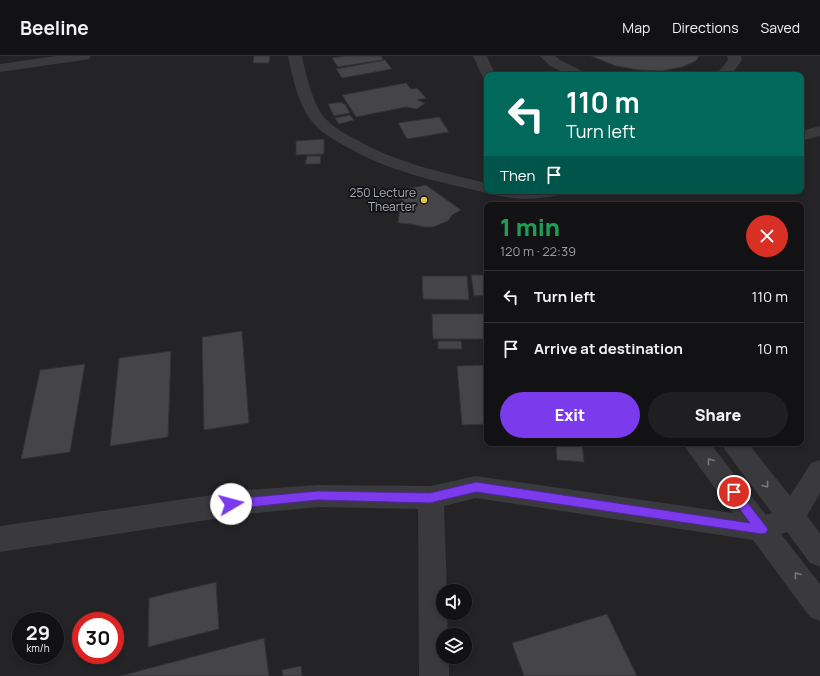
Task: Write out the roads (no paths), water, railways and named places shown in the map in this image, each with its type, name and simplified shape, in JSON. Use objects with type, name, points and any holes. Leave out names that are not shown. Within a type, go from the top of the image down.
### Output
[{"type":"street","points":[[28,56],[42,61]]},
{"type":"street","points":[[0,68],[84,56]]},
{"type":"street","points":[[295,56],[301,84],[316,118],[331,132],[371,155],[408,169],[484,187]]},
{"type":"street","points":[[480,56],[487,72]]},
{"type":"street","points":[[547,56],[555,63],[573,72]]},
{"type":"street","points":[[726,72],[735,60],[734,56]]},
{"type":"street","points":[[804,135],[820,131]]},
{"type":"street","points":[[508,194],[520,199],[548,195]]},
{"type":"street","points":[[698,446],[820,607]]},
{"type":"street","points":[[736,446],[820,554]]},
{"type":"street","points":[[0,539],[246,502],[318,496],[430,498],[476,487],[762,529],[791,518],[820,471]]},
{"type":"street","points":[[430,498],[434,676]]},
{"type":"place","name":"250 Lecture Thearter","points":[[424,200]]}]
